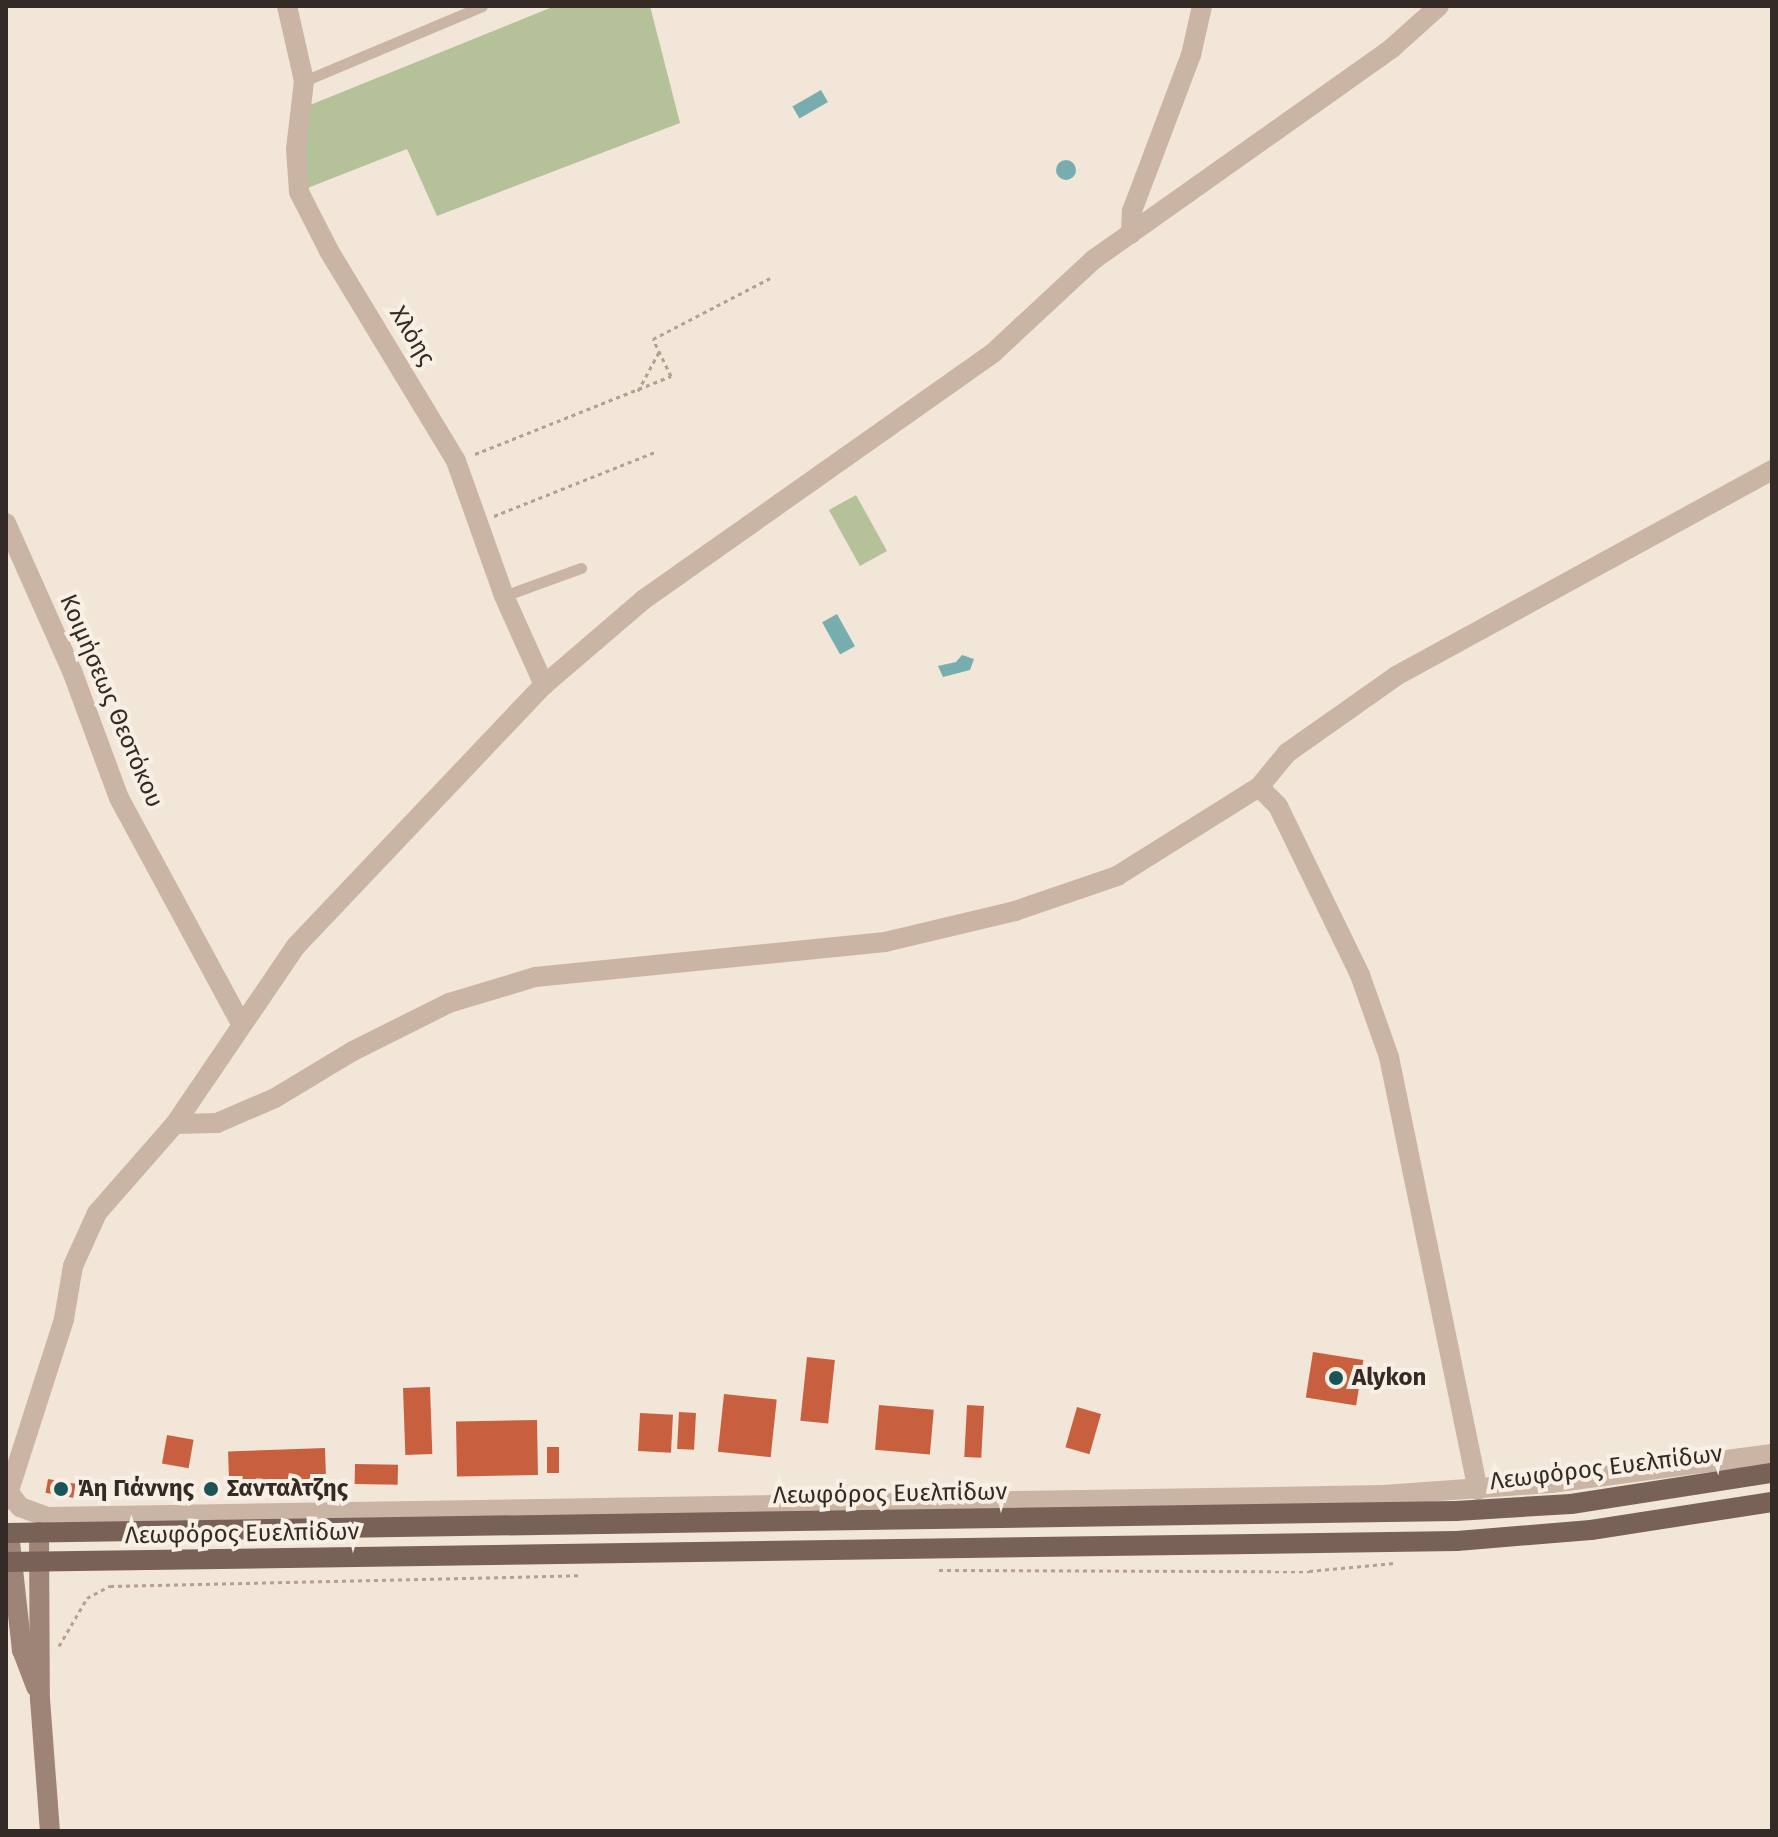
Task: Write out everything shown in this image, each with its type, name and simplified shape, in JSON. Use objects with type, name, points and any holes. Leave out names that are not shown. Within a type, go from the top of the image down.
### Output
[{"type":"main road","name":"Λεωφόρος Ευελπίδων","points":[[8,1533],[1456,1511],[1571,1504],[1772,1473]]},
{"type":"main road","name":"Λεωφόρος Ευελπίδων","points":[[9,1562],[1457,1541],[1591,1530],[1772,1502]]},
{"type":"street","name":"Χλόης","points":[[287,6],[304,81],[296,149],[299,192],[329,251],[456,461],[504,596],[544,685]]},
{"type":"street","points":[[1131,234],[1132,211],[1191,55],[1202,6]]},
{"type":"street","points":[[40,1699],[22,1650],[9,1562],[7,1501],[12,1456],[60,1333],[73,1266],[97,1213],[175,1124],[296,946],[544,685],[643,600],[993,353],[1083,269],[1392,48],[1439,6]]},
{"type":"street","points":[[175,1124],[217,1123],[275,1098],[449,1003],[535,977],[885,942],[1015,911],[1117,876],[1259,787],[1287,753],[1396,676],[1772,470]]},
{"type":"street","name":"Κοιμήσεως Θεοτόκου","points":[[6,523],[72,671],[119,798],[241,1024]]},
{"type":"street","points":[[1259,787],[1278,806],[1360,975],[1389,1057],[1478,1490]]},
{"type":"street","points":[[7,1501],[47,1517],[1478,1490],[1772,1454]]},
{"type":"street","points":[[39,1532],[40,1699],[50,1831]]},
{"type":"lane","points":[[304,81],[482,6]]},
{"type":"lane","points":[[504,596],[581,568]]},
{"type":"path","points":[[456,461],[671,376],[653,339],[770,278]]},
{"type":"path","points":[[638,391],[659,352]]},
{"type":"path","points":[[476,524],[655,452]]},
{"type":"path","points":[[937,1570],[1309,1571],[1408,1563]]},
{"type":"path","points":[[40,1668],[64,1640],[87,1598],[110,1586],[595,1575]]},
{"type":"green space","points":[[555,6],[650,6],[680,123],[437,216],[407,149],[305,189],[299,161],[310,105]]},
{"type":"green space","points":[[856,495],[887,551],[860,566],[829,510]]},
{"type":"water","points":[[821,90],[828,102],[799,119],[792,106]]},
{"type":"water","points":[[1062,160],[1070,160],[1076,170],[1070,180],[1062,180],[1056,174],[1056,166]]},
{"type":"water","points":[[837,614],[855,646],[840,655],[822,622]]},
{"type":"water","points":[[962,655],[974,659],[970,670],[943,677],[938,666],[956,662]]},
{"type":"building","points":[[1313,1352],[1363,1360],[1356,1405],[1306,1397]]},
{"type":"building","points":[[807,1357],[835,1360],[828,1424],[800,1421]]},
{"type":"building","points":[[430,1387],[432,1454],[405,1455],[403,1388]]},
{"type":"building","points":[[724,1394],[777,1400],[771,1457],[718,1452]]},
{"type":"building","points":[[879,1405],[934,1410],[930,1455],[875,1450]]},
{"type":"building","points":[[967,1405],[984,1406],[981,1458],[964,1457]]},
{"type":"building","points":[[1077,1407],[1101,1414],[1089,1454],[1065,1447]]},
{"type":"building","points":[[679,1412],[696,1413],[694,1450],[677,1449]]},
{"type":"building","points":[[640,1413],[673,1415],[671,1453],[638,1451]]},
{"type":"building","points":[[537,1420],[538,1475],[457,1476],[456,1421]]},
{"type":"building","points":[[167,1435],[194,1440],[189,1468],[162,1464]]},
{"type":"building","points":[[547,1447],[559,1447],[559,1473],[547,1473]]},
{"type":"building","points":[[325,1448],[326,1486],[229,1489],[228,1451]]},
{"type":"building","points":[[355,1464],[398,1465],[398,1485],[355,1484]]},
{"type":"building","name":"Άη Γιάννης","points":[[48,1479],[76,1484],[73,1498],[46,1493]]},
{"type":"building","points":[[84,1480],[103,1484],[99,1499],[81,1495]]},
{"type":"place","name":"Alykon","points":[[1336,1378]]},
{"type":"place","name":"Άη Γιάννης","points":[[61,1489]]},
{"type":"place","name":"Σανταλτζης","points":[[211,1489]]}]
